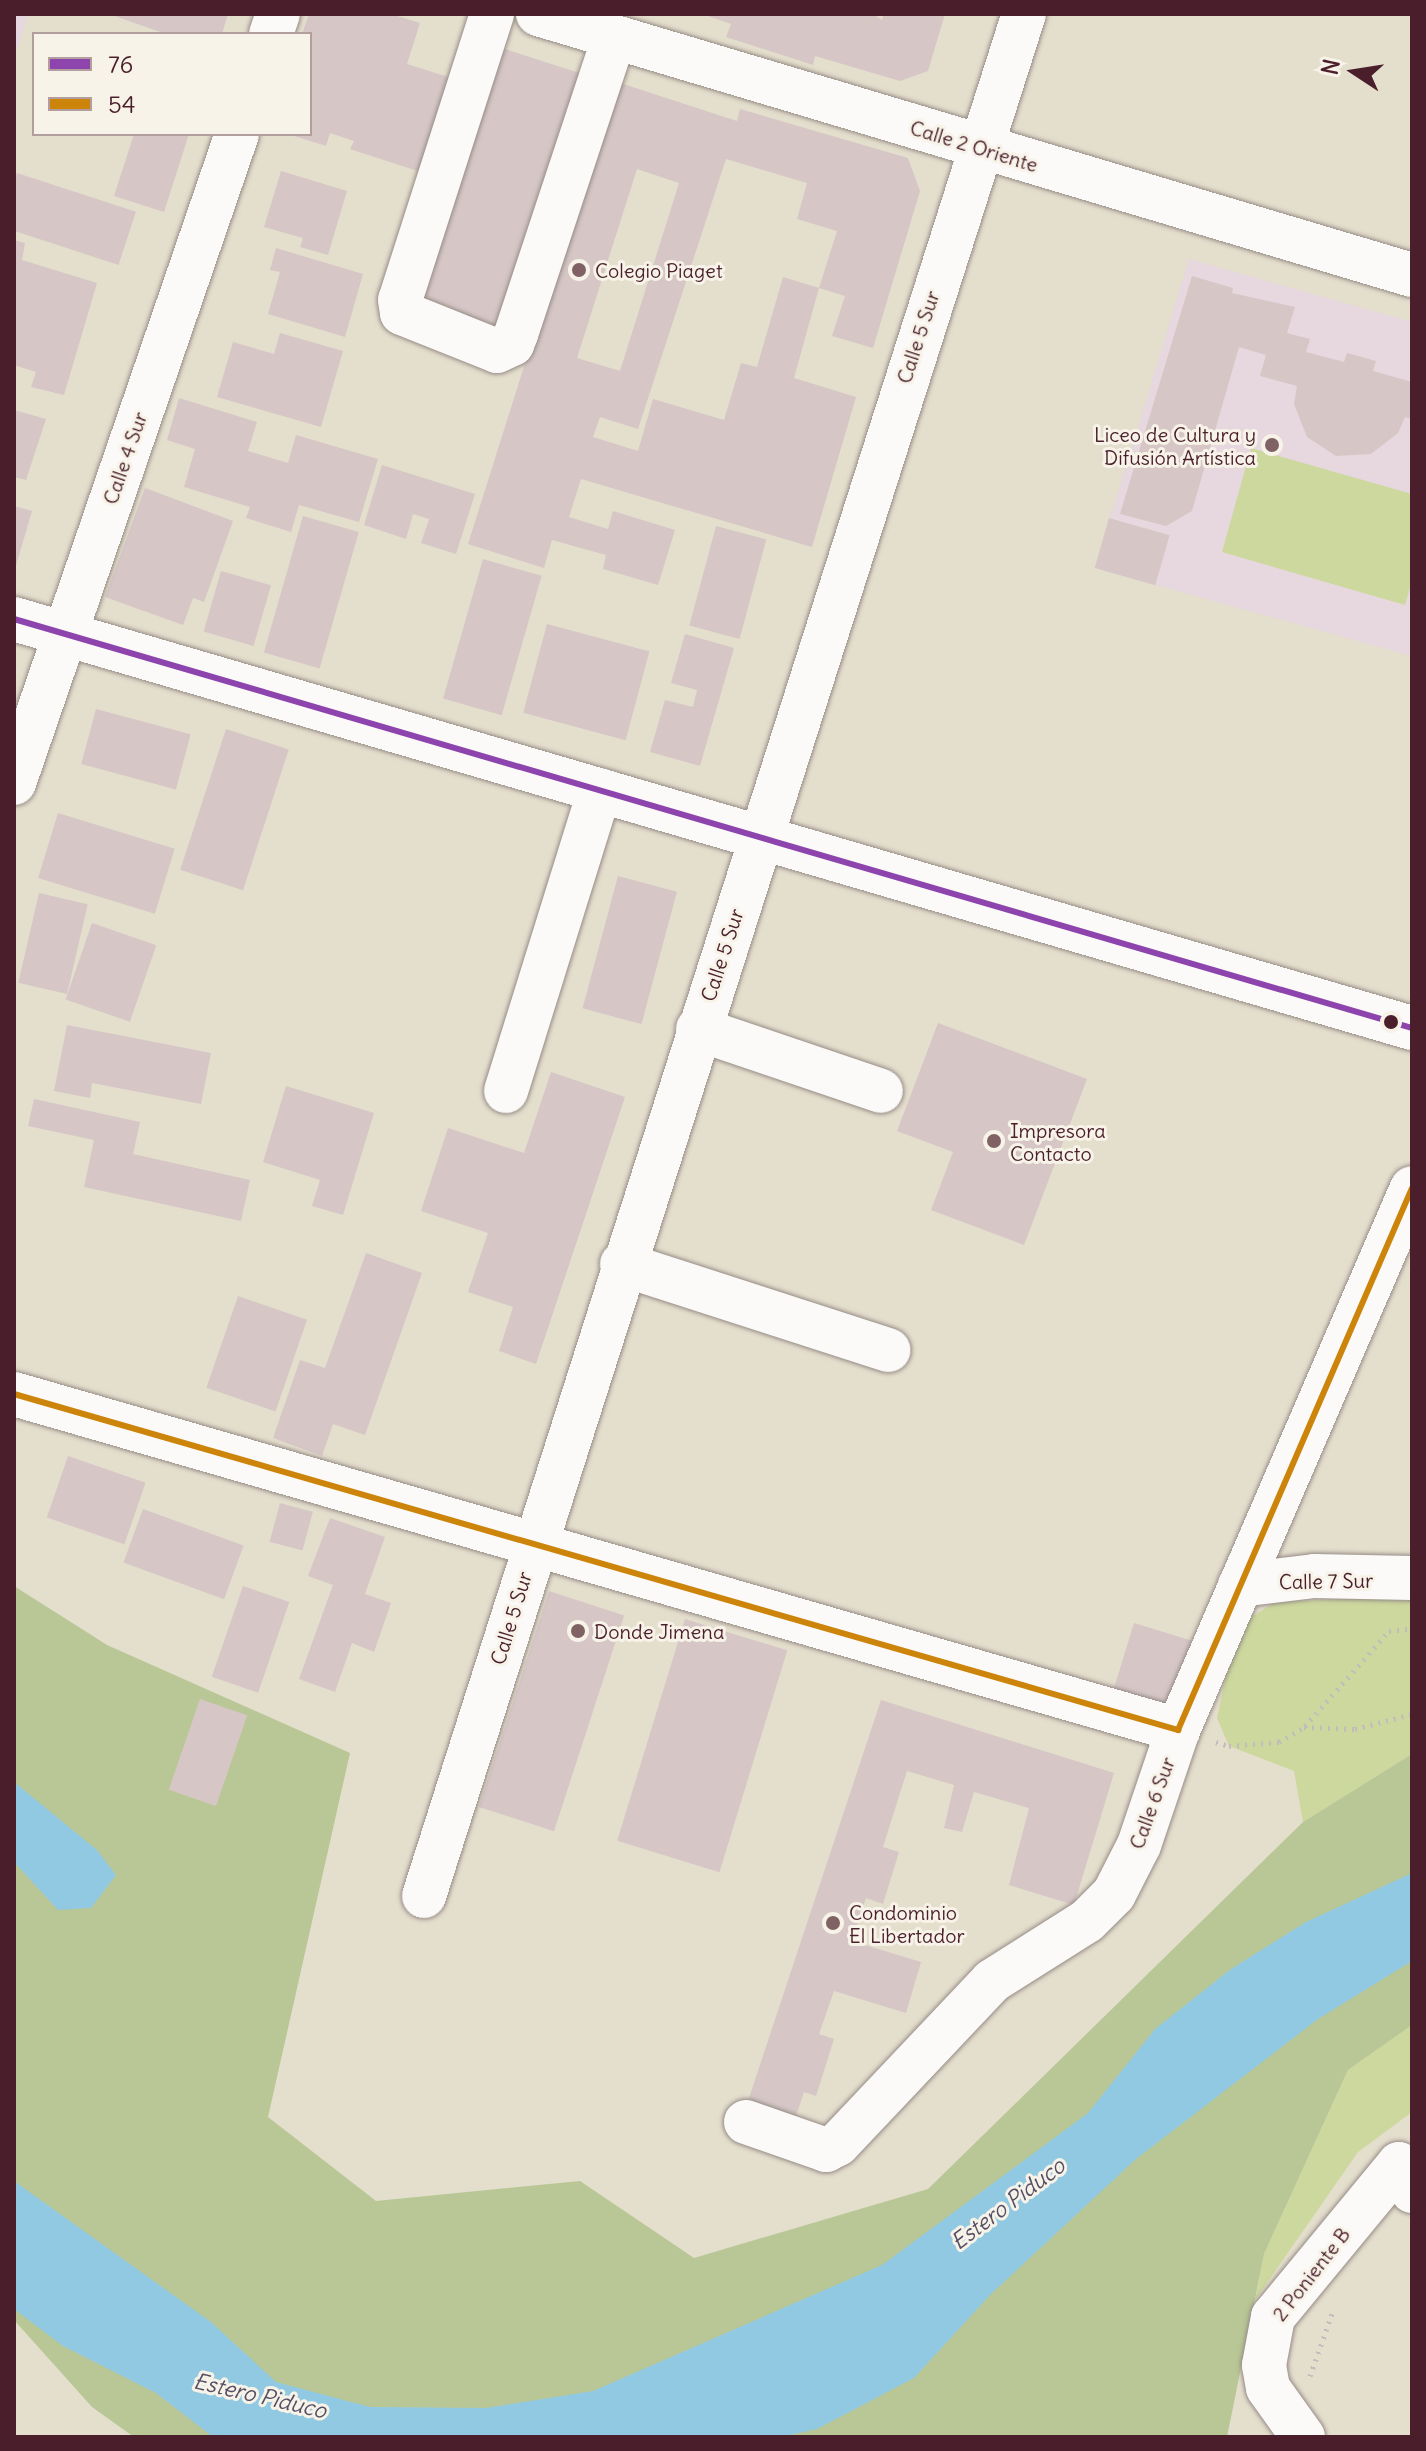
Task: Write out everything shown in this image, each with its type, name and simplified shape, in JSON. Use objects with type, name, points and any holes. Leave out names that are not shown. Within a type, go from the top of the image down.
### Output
[{"type":"street","points":[[492,14],[400,300],[402,313],[497,351],[512,344],[516,334],[614,37]]},
{"type":"street","name":"Calle 2 Oriente","points":[[538,14],[978,148],[1412,275]]},
{"type":"street","name":"Calle 5 Sur","points":[[424,1896],[622,1264],[978,148],[1024,14]]},
{"type":"street","name":"Calle 4 Sur","points":[[14,783],[236,136]]},
{"type":"street","points":[[14,619],[1412,1028]]},
{"type":"street","points":[[506,1091],[600,790]]},
{"type":"street","points":[[698,1029],[881,1091]]},
{"type":"street","name":"Calle 6 Sur","points":[[746,2122],[826,2150],[838,2144],[992,1981],[1087,1921],[1114,1894],[1139,1845],[1178,1730],[1412,1188]]},
{"type":"street","points":[[622,1264],[888,1350]]},
{"type":"street","points":[[14,1394],[1178,1730]]},
{"type":"street","name":"Calle 7 Sur","points":[[1240,1585],[1314,1576],[1412,1578]]},
{"type":"street","name":"2 Poniente B","points":[[1298,2429],[1268,2388],[1264,2365],[1273,2317],[1408,2170]]},
{"type":"path","points":[[1178,1730],[1229,1746],[1279,1742],[1304,1727],[1389,1631],[1412,1628]]},
{"type":"path","points":[[1304,1727],[1355,1729],[1412,1714]]},
{"type":"path","points":[[1298,2429],[1335,2307]]},
{"type":"shaded area","points":[[14,14],[28,14],[14,59]]},
{"type":"shaded area","name":"Liceo de Cultura y Difusión Artística","points":[[1189,259],[1412,322],[1412,656],[1095,568]]},
{"type":"green space","points":[[1251,448],[1412,494],[1412,581],[1405,605],[1222,552]]},
{"type":"green space","points":[[14,1586],[107,1645],[350,1753],[268,2117],[376,2201],[580,2181],[694,2258],[928,2189],[1303,1822],[1412,1754],[1412,2025],[1348,2070],[1264,2254],[1227,2437],[134,2437],[92,2407],[14,2320]]},
{"type":"green space","points":[[1412,1596],[1412,1754],[1303,1822],[1294,1771],[1229,1746],[1217,1718],[1230,1657],[1247,1620],[1275,1602]]},
{"type":"green space","points":[[1412,2025],[1412,2112],[1358,2152],[1255,2300],[1264,2254],[1348,2070]]},
{"type":"water","points":[[14,1782],[97,1850],[116,1875],[91,1908],[58,1910],[14,1862]]},
{"type":"water","name":"Estero Piduco","points":[[1412,1873],[1412,1961],[1318,2019],[1136,2159],[990,2295],[914,2378],[817,2429],[781,2437],[213,2437],[156,2393],[63,2346],[14,2309],[14,2181],[211,2322],[276,2382],[370,2407],[486,2408],[593,2391],[882,2265],[1088,2113],[1155,2029],[1231,1969],[1306,1922]]},
{"type":"building","points":[[109,14],[228,14],[223,32],[160,32]]},
{"type":"building","points":[[309,14],[391,14],[420,23],[407,64],[461,81],[430,175],[350,149],[354,141],[330,133],[326,146],[294,136],[312,136],[312,32],[303,32]]},
{"type":"building","points":[[702,14],[873,14],[882,20],[884,14],[945,14],[928,71],[900,81],[815,56],[813,65],[726,37],[731,24]]},
{"type":"building","points":[[502,48],[580,73],[494,339],[416,313]]},
{"type":"building","points":[[614,81],[737,121],[740,109],[908,158],[920,191],[873,348],[832,336],[845,296],[819,288],[794,378],[856,397],[812,547],[581,479],[569,517],[608,529],[613,511],[675,530],[658,585],[603,569],[606,555],[552,540],[544,568],[468,544]],"holes":[[[726,159],[807,183],[797,219],[837,231],[819,288],[783,277],[757,367],[741,363],[724,420],[653,399],[638,451],[593,437],[600,417],[638,429]],[[637,169],[679,183],[620,371],[577,358]]]},
{"type":"building","points":[[133,136],[188,136],[164,212],[114,196]]},
{"type":"building","points":[[281,171],[347,191],[328,255],[300,247],[303,238],[264,227]]},
{"type":"building","points":[[17,173],[136,212],[119,265],[14,231],[14,182]]},
{"type":"building","points":[[14,240],[25,243],[22,260],[97,283],[64,395],[31,387],[36,372],[14,365]]},
{"type":"building","points":[[276,248],[363,274],[345,337],[268,314],[280,272],[270,270]]},
{"type":"building","points":[[1192,276],[1233,288],[1232,293],[1295,307],[1287,333],[1310,339],[1306,352],[1344,362],[1347,353],[1376,361],[1373,371],[1412,382],[1412,419],[1405,417],[1398,433],[1371,454],[1336,456],[1307,437],[1294,404],[1297,386],[1260,376],[1266,355],[1239,347],[1192,511],[1166,526],[1120,514]]},
{"type":"building","points":[[280,333],[343,351],[321,427],[217,397],[233,342],[274,354]]},
{"type":"building","points":[[179,398],[257,422],[248,451],[288,463],[296,435],[378,459],[359,522],[299,505],[291,532],[246,518],[250,507],[184,487],[195,449],[167,440]]},
{"type":"building","points":[[14,410],[46,419],[26,480],[14,477]]},
{"type":"building","points":[[382,465],[475,494],[456,554],[421,543],[429,519],[413,514],[406,539],[364,525]]},
{"type":"building","points":[[145,488],[233,521],[204,602],[193,598],[183,625],[105,597]]},
{"type":"building","points":[[14,506],[32,511],[15,569],[14,569]]},
{"type":"building","points":[[303,516],[359,532],[320,668],[264,652]]},
{"type":"building","points":[[1109,518],[1170,535],[1155,585],[1095,568]]},
{"type":"building","points":[[716,526],[766,539],[740,639],[689,625]]},
{"type":"building","points":[[483,559],[542,576],[502,715],[443,698]]},
{"type":"building","points":[[221,571],[271,585],[254,646],[204,632]]},
{"type":"building","points":[[547,624],[649,651],[626,740],[523,713]]},
{"type":"building","points":[[685,634],[734,648],[700,766],[650,752],[665,700],[693,707],[697,690],[671,683]]},
{"type":"building","points":[[96,709],[191,734],[176,789],[81,764]]},
{"type":"building","points":[[226,729],[289,749],[243,890],[180,870]]},
{"type":"building","points":[[58,813],[175,849],[155,914],[38,878]]},
{"type":"building","points":[[618,876],[677,892],[641,1024],[583,1008]]},
{"type":"building","points":[[39,893],[88,904],[67,994],[18,983]]},
{"type":"building","points":[[92,923],[156,945],[130,1022],[66,1000]]},
{"type":"building","name":"Impresora Contacto","points":[[938,1023],[1087,1079],[1024,1245],[931,1210],[953,1152],[897,1131]]},
{"type":"building","points":[[67,1025],[211,1053],[201,1104],[92,1083],[90,1098],[54,1091]]},
{"type":"building","points":[[551,1072],[625,1097],[536,1364],[499,1351],[513,1307],[468,1292],[488,1233],[421,1211],[448,1128],[524,1153]]},
{"type":"building","points":[[286,1086],[374,1113],[343,1215],[312,1206],[320,1180],[263,1162]]},
{"type":"building","points":[[34,1099],[140,1122],[133,1154],[250,1180],[241,1221],[84,1187],[94,1140],[28,1126]]},
{"type":"building","points":[[366,1253],[422,1273],[365,1435],[333,1424],[322,1456],[273,1438],[300,1360],[325,1368]]},
{"type":"building","points":[[238,1296],[307,1320],[275,1411],[206,1388]]},
{"type":"building","points":[[68,1456],[146,1483],[124,1544],[47,1517]]},
{"type":"building","points":[[280,1503],[313,1512],[302,1550],[270,1542]]},
{"type":"building","points":[[143,1509],[244,1546],[224,1599],[124,1563]]},
{"type":"building","points":[[330,1518],[385,1537],[365,1594],[391,1603],[374,1652],[352,1643],[335,1692],[299,1679],[333,1585],[308,1576]]},
{"type":"building","points":[[243,1586],[289,1602],[258,1693],[212,1677]]},
{"type":"building","points":[[549,1591],[624,1615],[554,1831],[479,1807]]},
{"type":"building","points":[[685,1619],[787,1650],[719,1872],[617,1841]]},
{"type":"building","points":[[1134,1623],[1201,1643],[1180,1712],[1113,1692]]},
{"type":"building","points":[[200,1699],[247,1715],[216,1806],[169,1790]]},
{"type":"building","name":"Condominio El Libertador","points":[[881,1700],[1114,1773],[1074,1905],[1009,1885],[1029,1808],[974,1792],[962,1832],[944,1828],[954,1785],[907,1771],[883,1847],[899,1852],[883,1904],[866,1898],[852,1941],[921,1962],[906,2013],[834,1991],[819,2034],[834,2039],[816,2096],[804,2092],[794,2122],[745,2110]]},
{"type":"transit line","name":"76","points":[[14,619],[1412,1028]]},
{"type":"transit line","name":"54","points":[[14,1394],[1178,1730],[1412,1188]]},
{"type":"place","name":"Colegio Piaget","points":[[579,270]]},
{"type":"place","name":"Liceo de Cultura y Difusión Artística","points":[[1272,445]]},
{"type":"place","name":"Impresora Contacto","points":[[994,1141]]},
{"type":"place","name":"Donde Jimena","points":[[578,1631]]},
{"type":"place","name":"Condominio El Libertador","points":[[833,1923]]}]
